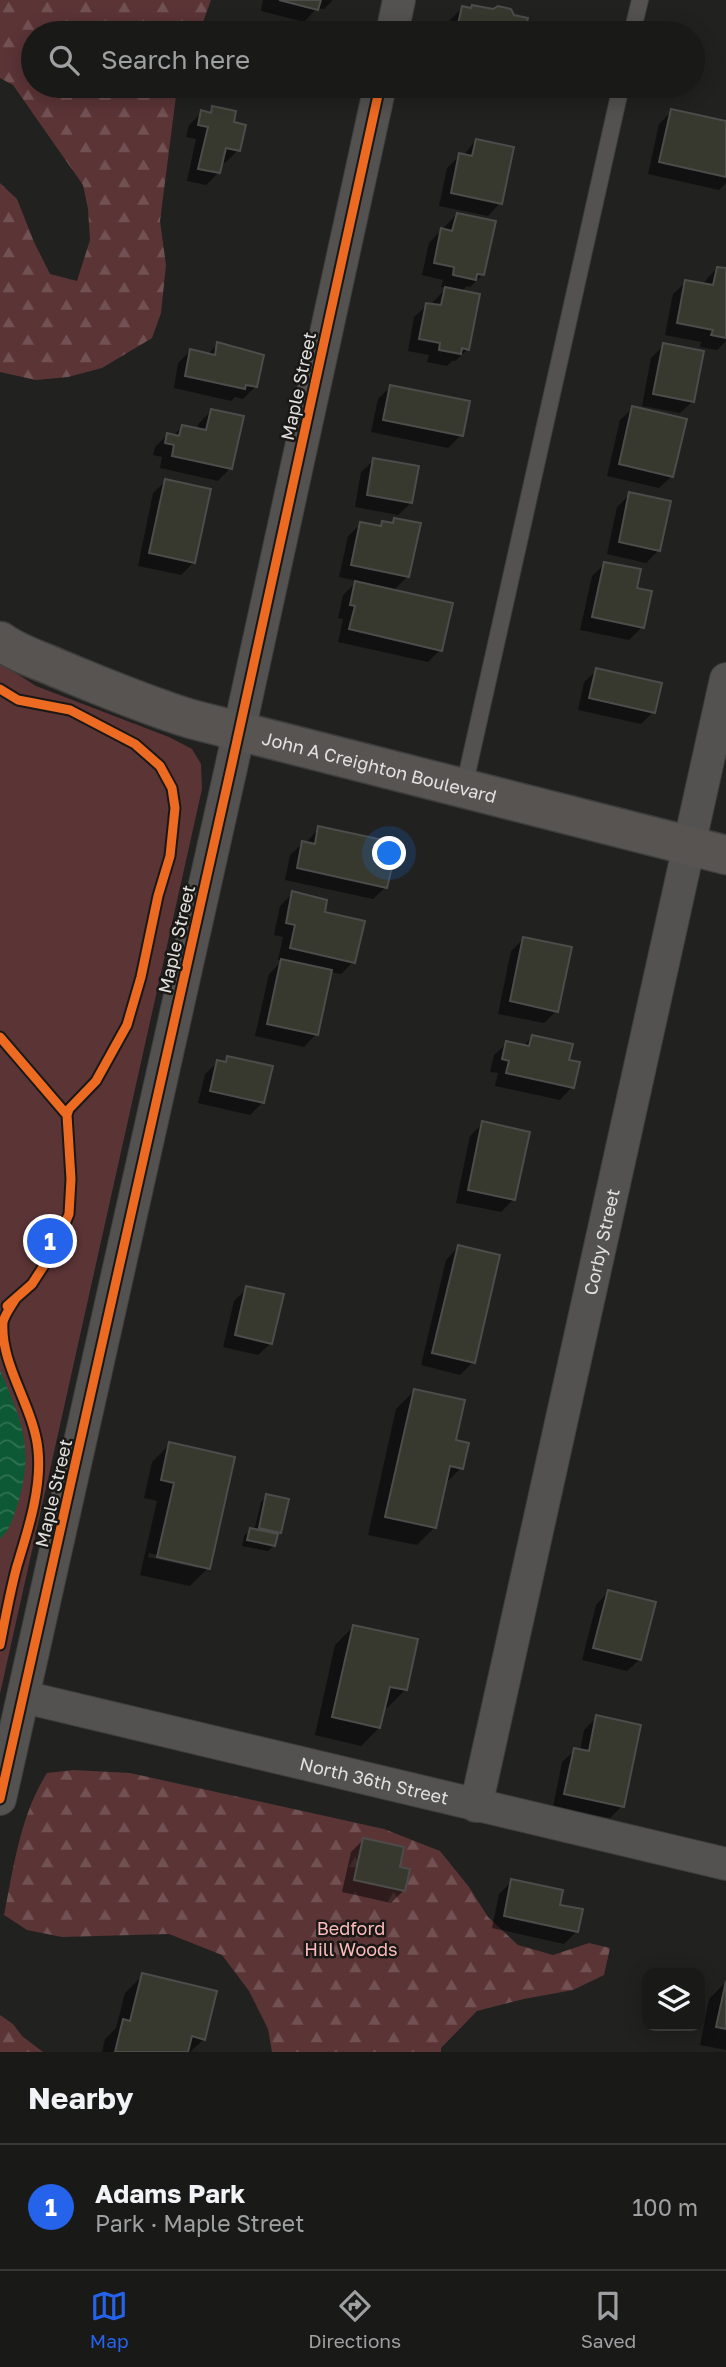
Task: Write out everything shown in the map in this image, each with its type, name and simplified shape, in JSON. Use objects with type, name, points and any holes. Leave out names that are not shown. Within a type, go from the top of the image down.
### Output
[{"type":"street","points":[[395,21],[399,0]]},
{"type":"street","name":"Maple Street","points":[[0,1799],[377,98]]},
{"type":"street","name":"John A Creighton Boulevard","points":[[0,642],[16,652],[131,699],[239,731],[726,855]]},
{"type":"street","name":"Corby Street","points":[[476,1806],[726,680]]},
{"type":"street","name":"North 36th Street","points":[[24,1697],[726,1864]]},
{"type":"lane","points":[[635,21],[640,0]]},
{"type":"lane","points":[[464,787],[618,98]]},
{"type":"green space","points":[[0,0],[211,0],[203,21],[21,21],[21,96],[13,85],[0,78]]},
{"type":"green space","points":[[22,98],[176,98],[160,221],[166,265],[161,313],[152,338],[102,368],[68,377],[36,380],[0,372],[0,183],[17,199],[50,274],[77,281],[90,240],[83,185]]},
{"type":"green space","points":[[0,663],[36,686],[169,737],[192,749],[201,764],[202,789],[0,1694]]},
{"type":"green space","name":"Bedford Hill Woods","points":[[74,1770],[130,1773],[384,1829],[440,1851],[469,1887],[488,1917],[518,1945],[553,1955],[589,1943],[610,1948],[604,1975],[573,1990],[477,2011],[441,2048],[441,2052],[272,2052],[268,2029],[249,1991],[222,1955],[169,1934],[62,1937],[27,1930],[4,1915],[19,1842],[38,1789],[47,1773]]},
{"type":"green space","points":[[0,2015],[13,2024],[22,2036],[43,2052],[0,2052]]},
{"type":"water","points":[[0,1370],[24,1436],[25,1468],[17,1506],[9,1528],[0,1539]]},
{"type":"building","points":[[279,0],[321,0],[318,10]]},
{"type":"building","points":[[472,5],[493,9],[498,6],[511,9],[514,15],[528,18],[527,21],[459,21],[462,6],[471,8]]},
{"type":"building","points":[[212,106],[236,111],[234,122],[246,125],[240,151],[226,148],[220,173],[198,169],[208,127],[198,125],[201,110],[211,113]]},
{"type":"building","points":[[671,109],[726,121],[726,177],[659,162]]},
{"type":"building","points":[[476,139],[514,147],[502,204],[451,193],[459,153],[472,156]]},
{"type":"building","points":[[457,213],[496,221],[484,275],[477,274],[476,280],[453,275],[454,267],[434,263],[441,228],[452,231]]},
{"type":"building","points":[[717,267],[726,268],[726,338],[711,335],[713,330],[677,323],[685,280],[713,285]]},
{"type":"building","points":[[445,287],[480,294],[469,350],[462,348],[461,354],[439,350],[440,343],[419,339],[426,303],[441,305]]},
{"type":"building","points":[[217,342],[264,355],[257,387],[246,385],[245,389],[185,376],[190,349],[215,355]]},
{"type":"building","points":[[663,343],[704,351],[694,402],[653,394]]},
{"type":"building","points":[[390,385],[470,401],[463,436],[383,420]]},
{"type":"building","points":[[632,406],[687,419],[673,477],[619,464]]},
{"type":"building","points":[[211,409],[244,416],[232,469],[172,456],[174,445],[165,443],[167,433],[179,436],[182,425],[206,430]]},
{"type":"building","points":[[373,458],[419,466],[412,503],[367,495]]},
{"type":"building","points":[[165,479],[211,489],[195,563],[149,553]]},
{"type":"building","points":[[629,492],[671,501],[660,551],[619,542]]},
{"type":"building","points":[[394,518],[421,523],[409,577],[351,565],[360,522],[381,526],[382,521],[393,523]]},
{"type":"building","points":[[604,562],[641,569],[637,588],[652,591],[644,628],[592,617]]},
{"type":"building","points":[[355,581],[453,603],[442,651],[349,629],[355,606],[350,605]]},
{"type":"building","points":[[596,668],[662,683],[655,713],[589,698]]},
{"type":"building","points":[[318,826],[383,840],[381,851],[395,854],[387,888],[297,868],[302,841],[315,844]]},
{"type":"building","points":[[292,891],[327,900],[325,912],[365,921],[355,963],[290,948],[295,925],[286,923]]},
{"type":"building","points":[[523,937],[572,947],[558,1012],[510,1001]]},
{"type":"building","points":[[281,959],[332,970],[318,1035],[267,1024]]},
{"type":"building","points":[[532,1035],[573,1044],[569,1060],[580,1062],[574,1088],[506,1073],[509,1061],[502,1059],[506,1041],[529,1046]]},
{"type":"building","points":[[227,1056],[273,1066],[264,1103],[210,1091],[217,1060],[226,1062]]},
{"type":"building","points":[[482,1121],[530,1132],[515,1200],[468,1190]]},
{"type":"building","points":[[458,1245],[500,1255],[475,1363],[432,1353]]},
{"type":"building","points":[[246,1286],[284,1294],[272,1344],[235,1335]]},
{"type":"building","points":[[414,1389],[465,1400],[456,1440],[469,1443],[463,1469],[450,1466],[436,1528],[385,1517]]},
{"type":"building","points":[[169,1442],[235,1457],[210,1569],[157,1557],[174,1483],[161,1480]]},
{"type":"building","points":[[266,1494],[289,1499],[281,1533],[259,1528]]},
{"type":"building","points":[[250,1528],[278,1534],[275,1546],[247,1540]]},
{"type":"building","points":[[608,1590],[656,1602],[641,1660],[593,1648]]},
{"type":"building","points":[[353,1625],[418,1639],[407,1690],[390,1687],[380,1728],[332,1717]]},
{"type":"building","points":[[596,1715],[641,1725],[624,1807],[564,1794],[574,1748],[589,1751]]},
{"type":"building","points":[[363,1838],[404,1847],[400,1867],[410,1869],[405,1891],[354,1880]]},
{"type":"building","points":[[511,1879],[563,1890],[560,1905],[583,1909],[578,1932],[504,1916]]},
{"type":"building","points":[[142,1973],[217,1991],[205,2040],[192,2036],[188,2052],[115,2052],[123,2019],[130,2021]]},
{"type":"building","points":[[726,1981],[726,2029],[716,2027]]},
{"type":"cycle path","points":[[0,1799],[231,768],[377,98]]},
{"type":"cycle path","points":[[0,689],[18,700],[70,710],[135,744],[160,766],[172,788],[175,808],[170,856],[127,1025],[96,1081],[69,1109],[67,1115]]},
{"type":"cycle path","points":[[0,1037],[67,1115],[71,1179],[69,1214],[54,1250],[32,1284],[7,1306]]},
{"type":"cycle path","points":[[0,1645],[14,1576],[33,1509],[39,1464],[35,1434],[3,1338],[3,1322],[16,1298]]},
{"type":"place","name":"Adams Park","points":[[50,1241]]}]
